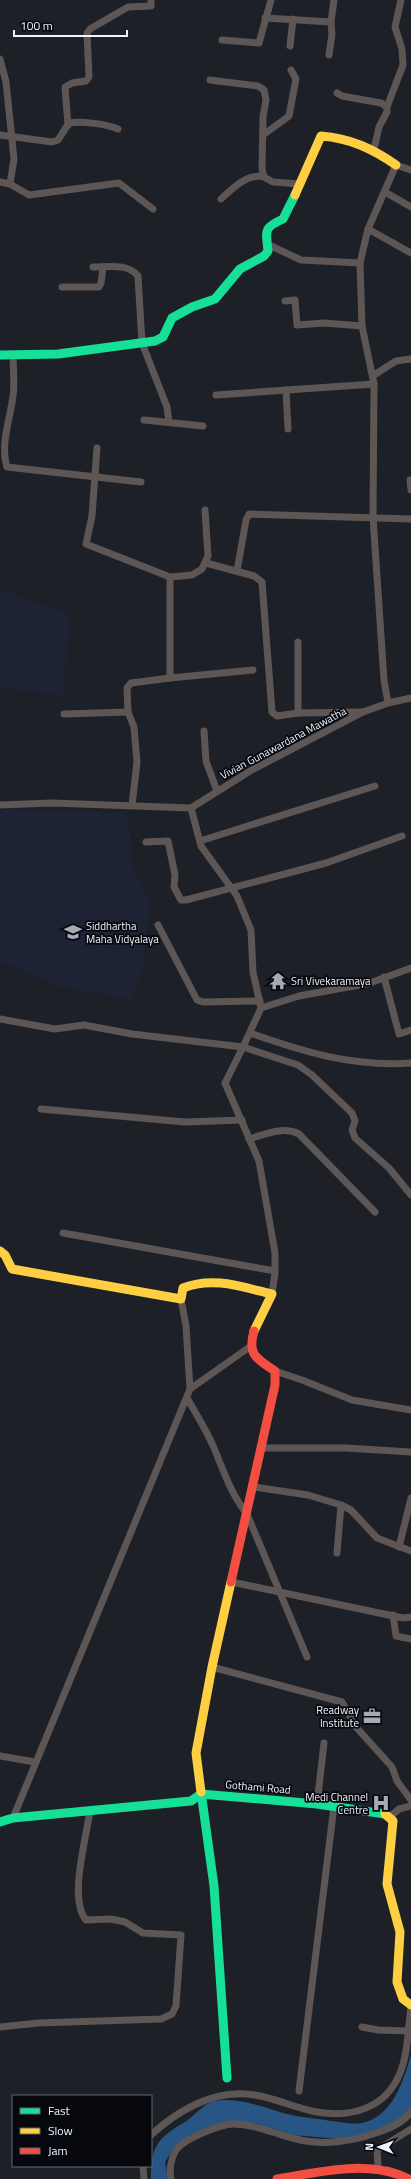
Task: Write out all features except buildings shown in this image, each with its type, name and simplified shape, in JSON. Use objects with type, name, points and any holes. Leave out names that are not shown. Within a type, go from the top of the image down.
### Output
[{"type":"street","points":[[68,125],[65,87],[72,83],[86,81],[89,77],[87,33],[90,29],[128,7],[151,6],[151,0]]},
{"type":"street","points":[[222,40],[259,43],[271,0]]},
{"type":"street","points":[[329,55],[334,0]]},
{"type":"street","points":[[374,149],[379,127],[387,112],[387,107],[403,64],[402,50],[395,27],[401,0]]},
{"type":"street","points":[[266,18],[331,22]]},
{"type":"street","points":[[290,46],[293,20]]},
{"type":"street","points":[[0,59],[6,82],[14,159],[10,184]]},
{"type":"street","points":[[263,135],[289,116],[296,80],[291,70]]},
{"type":"street","points":[[210,80],[258,86],[264,90],[266,100],[263,117],[262,169],[264,177]]},
{"type":"street","points":[[338,93],[342,96],[381,103],[387,107]]},
{"type":"street","points":[[0,135],[52,142],[58,140],[68,125],[75,122],[104,125],[118,129]]},
{"type":"street","points":[[0,355],[58,354],[155,341],[163,337],[172,318],[215,299],[240,269],[264,256],[268,251],[266,230],[269,225],[283,219],[321,136],[336,136],[374,149],[396,165],[411,170]]},
{"type":"street","points":[[388,703],[384,680],[373,517],[374,376],[362,326],[360,263],[368,229],[396,165]]},
{"type":"street","points":[[221,199],[248,179],[256,175],[273,182],[300,184]]},
{"type":"street","points":[[0,182],[10,184],[29,195],[119,183],[153,209]]},
{"type":"street","points":[[385,192],[411,207]]},
{"type":"street","points":[[368,229],[411,253]]},
{"type":"street","points":[[267,244],[301,260],[360,263]]},
{"type":"street","points":[[93,266],[123,267],[134,271],[138,276],[142,343],[167,407],[169,422]]},
{"type":"street","points":[[62,287],[99,287],[102,283],[103,267]]},
{"type":"street","points":[[284,301],[295,300],[297,325],[324,323],[362,326]]},
{"type":"street","points":[[13,355],[13,395],[1,443],[1,458],[7,467],[141,482]]},
{"type":"street","points":[[374,376],[396,361],[411,359]]},
{"type":"street","points":[[216,395],[374,384]]},
{"type":"street","points":[[286,390],[288,429]]},
{"type":"street","points":[[144,420],[203,426]]},
{"type":"street","points":[[97,448],[92,516],[86,544],[170,577],[192,575],[202,569],[206,563],[208,549],[206,510]]},
{"type":"street","points":[[410,480],[411,490]]},
{"type":"street","points":[[237,572],[246,520],[249,514],[373,517],[411,520]]},
{"type":"street","points":[[206,563],[259,578],[262,582],[272,712],[277,716],[298,713],[363,712]]},
{"type":"street","points":[[170,577],[170,678]]},
{"type":"street","points":[[298,642],[298,713]]},
{"type":"street","points":[[132,804],[137,762],[134,727],[128,712],[127,688],[131,683],[253,670]]},
{"type":"street","name":"Vivian Gunawardana Mawatha","points":[[191,808],[217,791],[293,748],[340,726],[363,712],[388,703],[411,698]]},
{"type":"street","points":[[64,714],[128,712]]},
{"type":"street","points":[[204,731],[206,761],[217,791]]},
{"type":"street","points":[[200,841],[375,786]]},
{"type":"street","points":[[0,805],[52,803],[132,804],[172,808],[191,808],[200,841],[232,889],[251,930],[253,972],[260,1005],[250,1032],[225,1083],[259,1162],[275,1253],[275,1271],[272,1294],[252,1336],[251,1346],[254,1355],[275,1371],[352,1400],[411,1410]]},
{"type":"street","points":[[146,842],[168,841],[175,875],[174,887],[181,900],[232,889],[326,863],[402,836]]},
{"type":"street","points":[[158,925],[197,1000],[203,1002],[260,1005],[370,983],[411,968]]},
{"type":"street","points":[[384,977],[399,1034],[411,1030]]},
{"type":"street","points":[[0,1019],[55,1029],[84,1025],[132,1034],[243,1047],[298,1065],[312,1075],[352,1114],[355,1121],[352,1130],[355,1138],[389,1168],[411,1195]]},
{"type":"street","points":[[250,1032],[292,1048],[352,1062],[383,1065],[410,1063]]},
{"type":"street","points":[[41,1108],[186,1122],[242,1120]]},
{"type":"street","points":[[249,1139],[283,1130],[293,1130],[300,1134],[375,1212]]},
{"type":"street","points":[[63,1233],[275,1271]]},
{"type":"street","points":[[0,1251],[5,1255],[12,1269],[181,1299]]},
{"type":"street","points":[[13,1818],[190,1389],[186,1326],[181,1299],[183,1288],[193,1283],[210,1282],[272,1294]]},
{"type":"street","points":[[190,1389],[251,1346]]},
{"type":"street","points":[[227,2078],[214,1886],[196,1753],[212,1666],[254,1486],[275,1385],[275,1371]]},
{"type":"street","points":[[187,1398],[213,1446],[224,1477],[236,1500],[247,1514],[307,1657]]},
{"type":"street","points":[[261,1448],[346,1448],[411,1452]]},
{"type":"street","points":[[254,1486],[308,1495],[341,1505],[351,1510],[377,1538],[411,1551]]},
{"type":"street","points":[[399,1547],[411,1498]]},
{"type":"street","points":[[337,1553],[341,1505]]},
{"type":"street","points":[[232,1582],[403,1618],[411,1617]]},
{"type":"street","points":[[393,1615],[396,1636],[411,1639]]},
{"type":"street","points":[[212,1666],[342,1702],[356,1727],[392,1767],[397,1782],[411,1800]]},
{"type":"street","points":[[316,1804],[324,1743]]},
{"type":"street","points":[[0,1756],[35,1762]]},
{"type":"street","name":"Gothami Road","points":[[0,1822],[13,1818],[191,1801],[201,1794],[334,1806],[387,1814],[391,1816]]},
{"type":"street","points":[[300,2091],[334,1806]]},
{"type":"street","points":[[152,2134],[162,2124],[193,2106],[214,2097],[247,2094],[317,2112],[333,2114],[356,2111],[375,2106],[384,2097],[400,2073],[408,2032],[411,2006],[405,2002],[398,1993],[397,1979],[400,1931],[387,1890],[393,1821],[391,1816],[399,1809],[411,1806]]},
{"type":"street","points":[[0,2026],[38,2023],[161,2019],[172,2014],[176,2006],[181,1935],[143,1933],[125,1922],[111,1919],[86,1920],[82,1915],[78,1883],[90,1810]]},
{"type":"street","points":[[362,2027],[378,2030],[408,2032]]},
{"type":"street","points":[[171,2179],[172,2159],[177,2149],[189,2140],[219,2126],[233,2124],[256,2127],[295,2139],[319,2143],[350,2142],[386,2129],[403,2120],[411,2111]]},
{"type":"street","points":[[378,2168],[377,2150],[411,2129]]},
{"type":"street","points":[[143,2167],[144,2179]]},
{"type":"street","points":[[277,2179],[360,2168],[378,2168],[401,2174],[409,2179]]},
{"type":"shaded area","points":[[0,589],[71,615],[62,695],[0,688]]},
{"type":"shaded area","name":"Siddhartha Maha Vidyalaya","points":[[7,809],[126,813],[130,831],[131,862],[150,902],[142,972],[131,1000],[55,985],[0,961],[0,812]]},
{"type":"water","points":[[411,2055],[411,2107],[404,2116],[383,2129],[340,2139],[293,2135],[256,2123],[222,2123],[192,2135],[175,2146],[165,2162],[168,2179],[151,2179],[152,2159],[157,2145],[167,2134],[210,2103],[223,2100],[241,2101],[294,2116],[348,2123],[362,2123],[373,2119],[389,2106],[400,2087]]},
{"type":"traffic: fast","points":[[0,355],[58,354],[155,341],[163,337],[172,318],[192,307],[215,299],[240,269],[264,256],[268,251],[267,230],[272,225],[283,219],[295,195]]},
{"type":"traffic: fast","points":[[201,1792],[214,1886],[227,2078]]},
{"type":"traffic: fast","points":[[0,1822],[13,1818],[191,1801],[201,1794],[317,1804],[385,1814]]},
{"type":"traffic: slow","points":[[295,195],[321,136],[342,139],[361,145],[396,165]]},
{"type":"traffic: slow","points":[[0,1251],[5,1255],[12,1269],[181,1299],[183,1288],[205,1283],[228,1284],[272,1294],[254,1331]]},
{"type":"traffic: slow","points":[[201,1792],[196,1753],[212,1667],[231,1582]]},
{"type":"traffic: slow","points":[[385,1814],[393,1821],[387,1884],[400,1932],[397,1982],[403,1999],[411,2005]]},
{"type":"traffic: jam","points":[[231,1582],[275,1385],[275,1371],[255,1356],[253,1351],[252,1339],[254,1331]]},
{"type":"traffic: jam","points":[[277,2179],[327,2171],[361,2168],[393,2173],[409,2179]]},
{"type":"place","name":"Siddhartha Maha Vidyalaya","points":[[73,932]]},
{"type":"place","name":"Sri Vivekaramaya","points":[[278,981]]},
{"type":"place","name":"Readway Institute","points":[[372,1716]]},
{"type":"place","name":"Medi Channel Centre","points":[[381,1803]]}]
